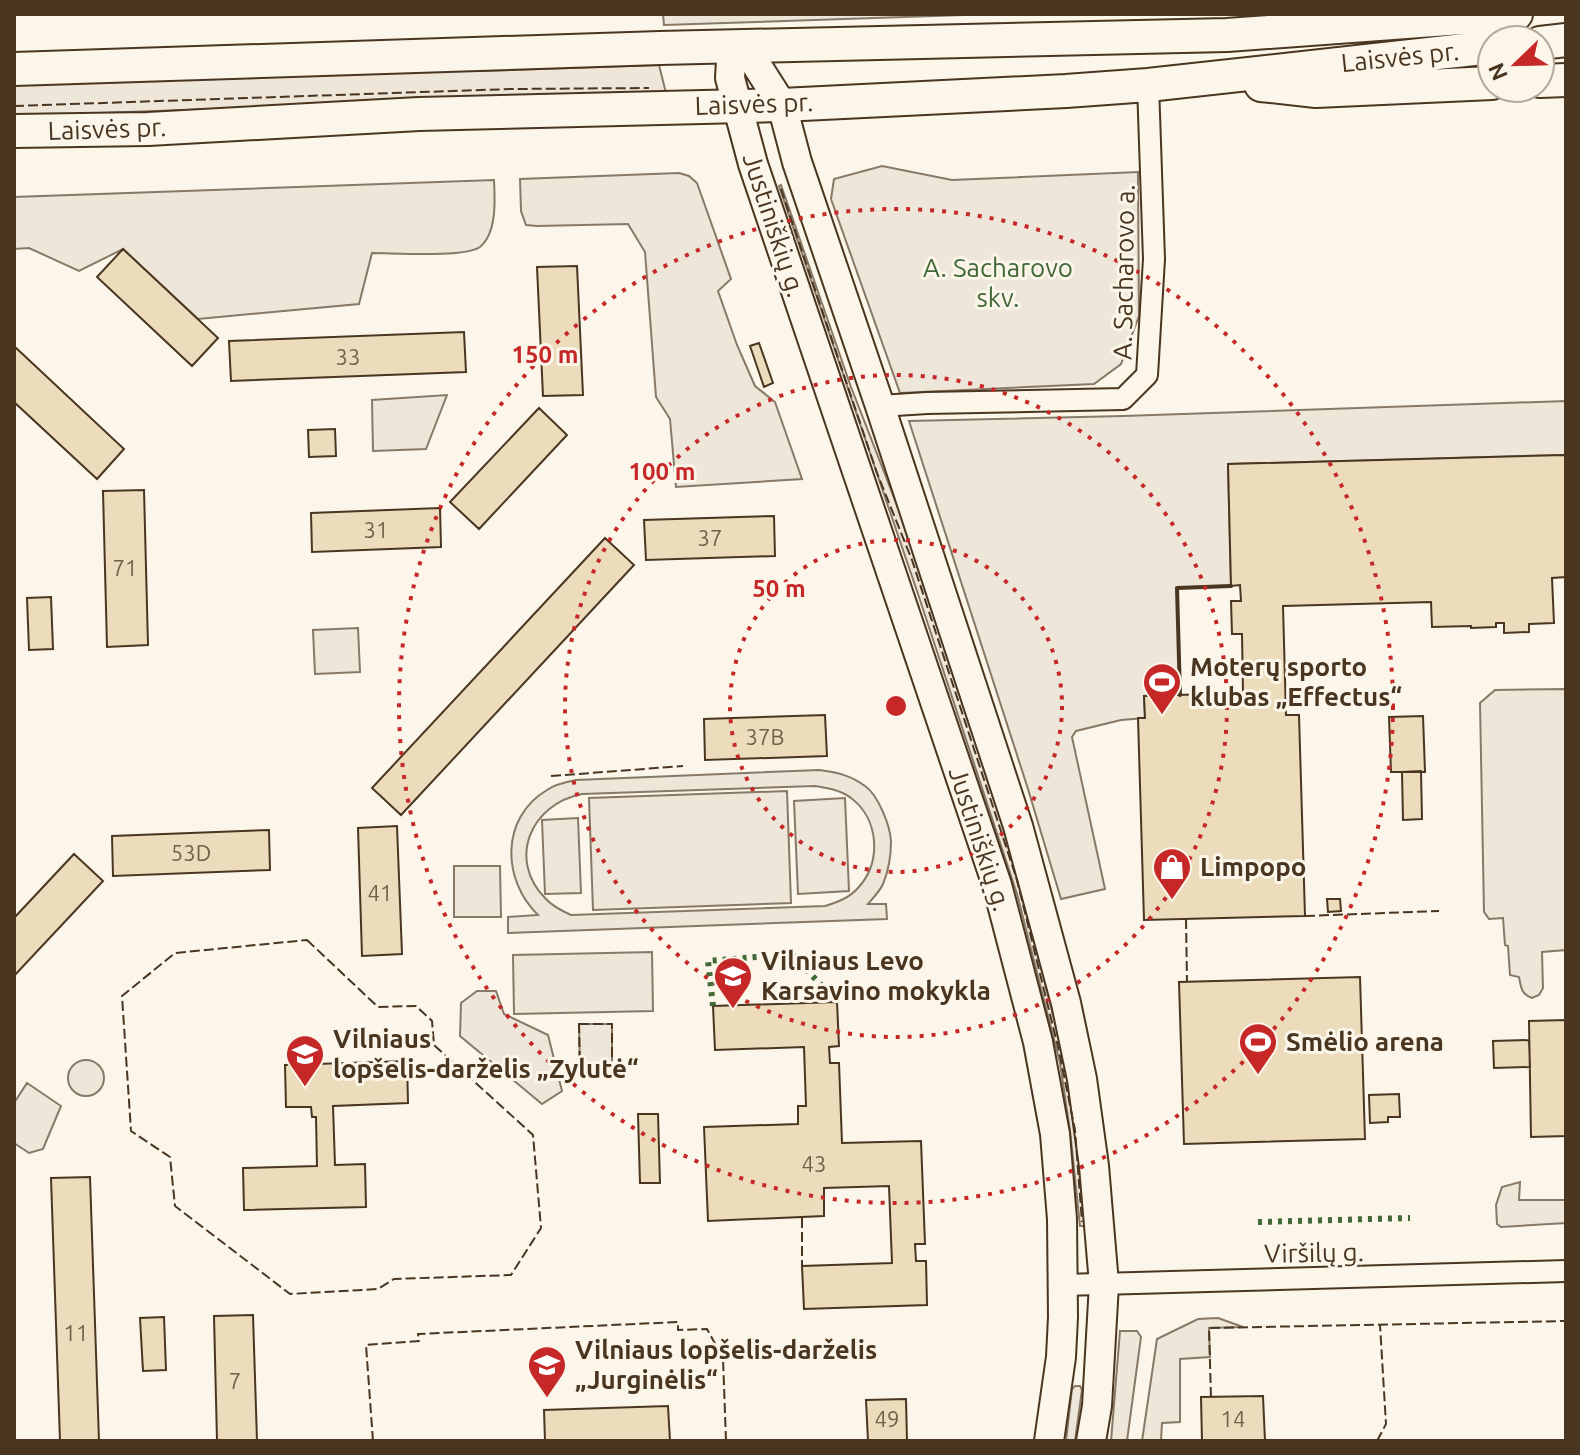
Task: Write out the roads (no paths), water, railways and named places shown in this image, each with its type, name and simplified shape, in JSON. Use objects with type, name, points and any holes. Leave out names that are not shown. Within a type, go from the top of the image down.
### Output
[{"type":"main road","name":"Laisvės pr.","points":[[1227,35],[1312,14]]},
{"type":"main road","name":"Laisvės pr.","points":[[14,69],[737,46],[1227,35],[1516,14]]},
{"type":"main road","name":"Justiniškių g.","points":[[1049,1441],[1061,1357],[1062,1219],[1055,1134],[1038,1042],[997,885],[753,164],[730,78],[731,60],[737,46],[754,61],[782,105],[797,162],[1018,826],[1062,989],[1082,1079],[1104,1284],[1097,1406],[1091,1441]]},
{"type":"main road","name":"Laisvės pr.","points":[[14,131],[148,129],[419,114],[782,105],[1066,91],[1148,85],[1476,49]]},
{"type":"main road","points":[[1198,78],[1316,91],[1476,84]]},
{"type":"street","name":"A. Sacharovo a.","points":[[880,406],[1123,399],[1147,375],[1154,259],[1148,85]]},
{"type":"street","name":"Viršilų g.","points":[[1063,1285],[1566,1271]]},
{"type":"place","name":"Moterų sporto klubas „Effectus“","points":[[1162,716]]},
{"type":"place","name":"Limpopo","points":[[1172,901]]},
{"type":"place","name":"Vilniaus Levo Karsavino mokykla","points":[[733,1010]]},
{"type":"place","name":"Smėlio arena","points":[[1258,1076]]},
{"type":"place","name":"Vilniaus lopšelis-darželis „Zylutė“","points":[[305,1088]]},
{"type":"place","name":"Vilniaus lopšelis-darželis „Jurginėlis“","points":[[547,1399]]},
{"type":"park label","name":"A. Sacharovo skv.","points":[[998,283]]}]
